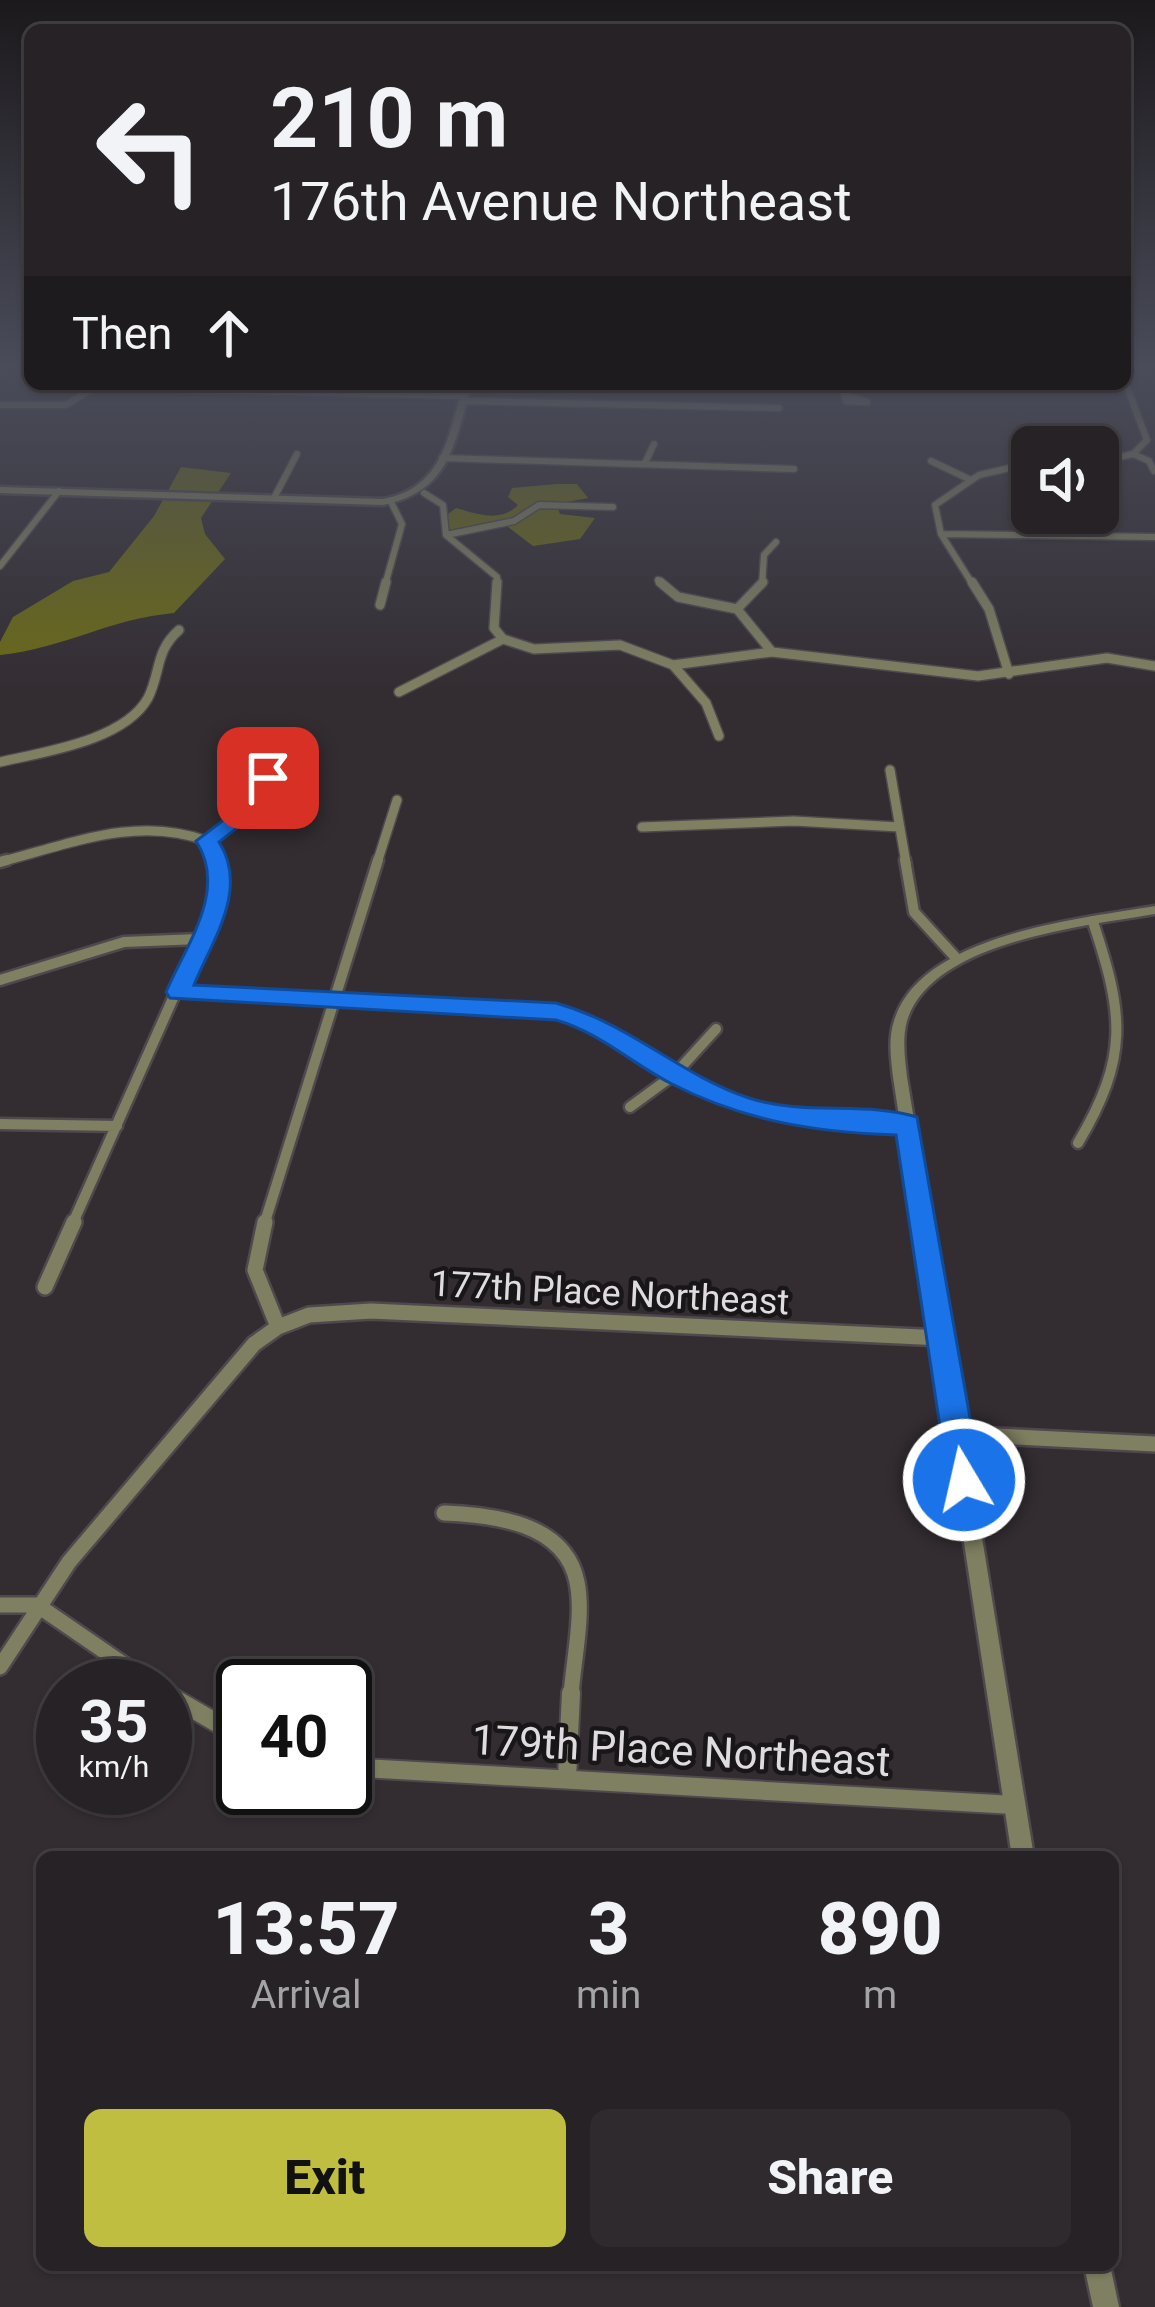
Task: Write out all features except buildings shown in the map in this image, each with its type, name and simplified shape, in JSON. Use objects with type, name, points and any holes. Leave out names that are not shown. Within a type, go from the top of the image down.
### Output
[{"type":"street","points":[[274,498],[285,477]]},
{"type":"street","points":[[0,490],[391,502],[424,493],[432,477]]},
{"type":"street","points":[[964,477],[971,480]]},
{"type":"street","points":[[983,477],[949,490],[935,505],[941,534],[989,608],[1010,674]]},
{"type":"street","points":[[0,566],[59,491]]},
{"type":"street","points":[[424,493],[443,505],[446,536],[497,577],[494,628],[503,639],[534,649],[620,645],[673,665],[772,652],[952,674],[1010,674],[1107,658],[1155,666]]},
{"type":"street","points":[[380,605],[402,524],[391,502]]},
{"type":"street","points":[[446,536],[514,521],[539,505],[613,506]]},
{"type":"street","points":[[941,534],[1155,537]]},
{"type":"street","points":[[736,609],[763,584],[764,555],[776,542]]},
{"type":"street","points":[[658,580],[678,597],[736,609],[772,652]]},
{"type":"street","points":[[0,762],[116,724],[144,706],[161,644],[179,630]]},
{"type":"street","points":[[399,692],[503,639]]},
{"type":"street","points":[[673,665],[706,703],[719,736]]},
{"type":"street","points":[[207,841],[265,798],[268,778],[249,766]]},
{"type":"street","points":[[890,770],[914,912],[957,959]]},
{"type":"street","points":[[0,1667],[37,1606],[193,1413],[257,1341],[278,1328],[255,1270],[257,1247],[398,800]]},
{"type":"street","points":[[642,827],[794,821],[899,826]]},
{"type":"street","points":[[0,862],[138,827],[177,830],[207,841],[220,862],[223,886],[45,1287]]},
{"type":"street","points":[[1022,1851],[908,1125],[898,1028],[918,992],[957,959],[1030,934],[1155,910]]},
{"type":"street","points":[[1078,1144],[1113,1083],[1121,1050],[1117,1004],[1093,922]]},
{"type":"street","points":[[0,980],[124,942],[199,939]]},
{"type":"street","points":[[178,992],[330,1004],[556,1011],[596,1023],[717,1097],[775,1114],[908,1125]]},
{"type":"street","points":[[630,1107],[675,1074],[716,1029]]},
{"type":"street","points":[[0,1124],[117,1126]]},
{"type":"street","name":"177th Place Northeast","points":[[278,1328],[309,1315],[371,1311],[942,1338]]},
{"type":"street","points":[[957,1434],[1155,1444]]},
{"type":"street","points":[[444,1513],[492,1515],[530,1527],[551,1541],[577,1580],[567,1778]]},
{"type":"street","points":[[0,1605],[37,1606],[115,1659]]},
{"type":"street","name":"179th Place Northeast","points":[[372,1767],[1014,1805]]},
{"type":"street","points":[[1098,2271],[1106,2307]]},
{"type":"shaded area","points":[[176,477],[229,477],[201,518],[205,534],[225,559],[174,613],[0,655],[0,642],[13,617],[73,581],[109,572],[154,516]]},
{"type":"shaded area","points":[[577,484],[588,498],[556,504],[560,514],[595,518],[580,539],[533,546],[504,524],[446,535],[444,517],[456,508],[488,516],[504,514],[518,505],[508,497],[512,488]]},
{"type":"route","points":[[268,778],[265,798],[207,841],[224,873],[223,886],[178,992],[245,1000],[556,1011],[596,1023],[675,1074],[744,1107],[819,1122],[908,1125],[964,1480]]}]
